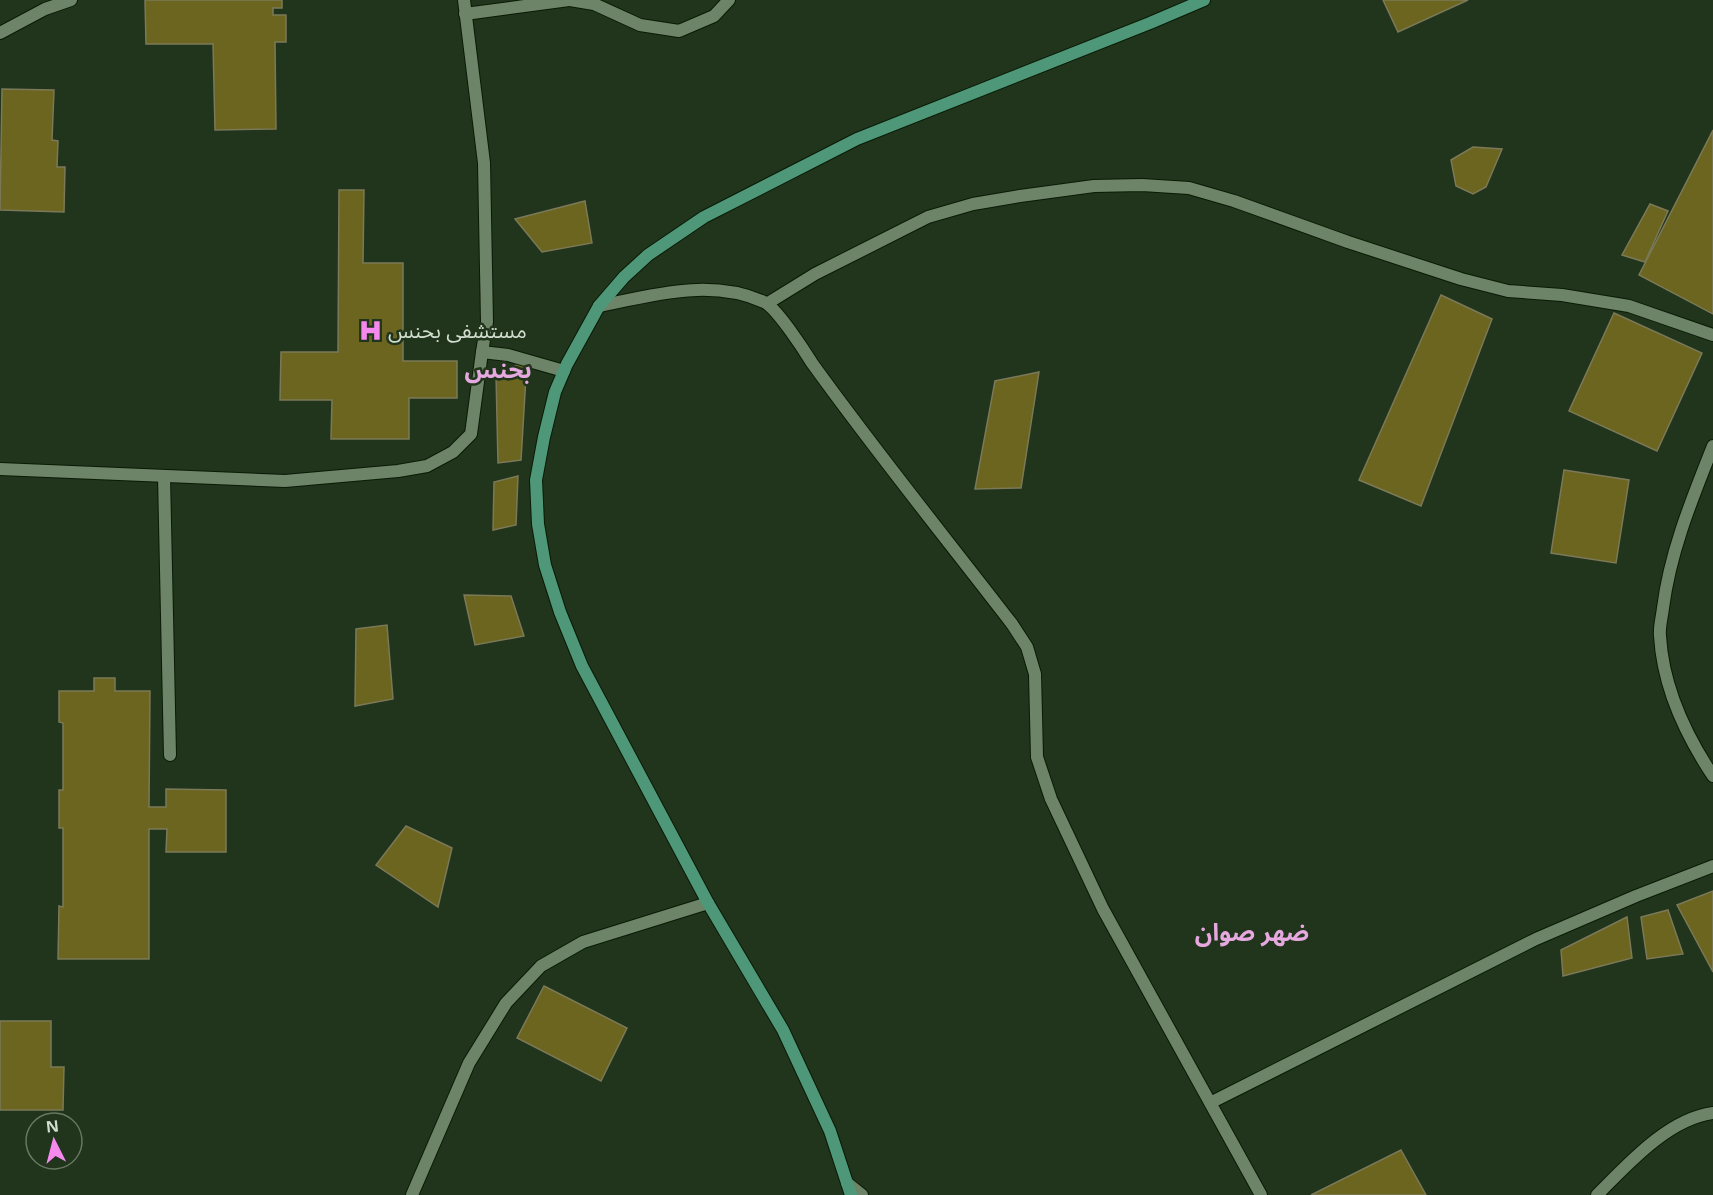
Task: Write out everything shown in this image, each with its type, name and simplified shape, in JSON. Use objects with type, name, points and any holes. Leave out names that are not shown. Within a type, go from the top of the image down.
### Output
[{"type":"main road","points":[[849,1189],[830,1131],[783,1030],[708,903],[582,666],[560,612],[545,565],[538,524],[536,480],[555,392],[599,306],[624,277],[648,255],[704,217],[857,139],[1150,24],[1204,0]]},
{"type":"street","points":[[0,33],[45,9],[72,0]]},
{"type":"street","points":[[0,469],[285,481],[398,471],[427,466],[453,452],[471,434],[487,322],[484,163],[464,0]]},
{"type":"street","points":[[465,14],[570,0],[594,4],[640,25],[678,31],[714,16],[729,0]]},
{"type":"street","points":[[768,303],[815,274],[928,217],[973,204],[1020,196],[1094,186],[1142,185],[1189,188],[1234,201],[1461,279],[1508,291],[1562,295],[1629,306],[1713,335]]},
{"type":"street","points":[[599,306],[666,292],[704,289],[747,296],[768,303],[855,423],[1012,624],[1027,647],[1035,674],[1037,757],[1051,799],[1103,909],[1188,1066],[1212,1102],[1261,1195]]},
{"type":"street","points":[[482,352],[508,355],[564,371]]},
{"type":"street","points":[[1713,446],[1684,520],[1665,590],[1660,634],[1665,669],[1674,702],[1692,745],[1713,776]]},
{"type":"street","points":[[164,476],[170,756]]},
{"type":"street","points":[[1212,1102],[1536,939],[1713,866]]},
{"type":"street","points":[[412,1195],[469,1063],[506,1003],[540,966],[583,942],[708,903]]},
{"type":"street","points":[[1597,1195],[1665,1132],[1699,1115],[1713,1113]]},
{"type":"street","points":[[849,1189],[862,1195]]},
{"type":"building","points":[[145,0],[282,0],[282,8],[273,8],[273,15],[286,15],[286,42],[275,42],[276,129],[215,130],[213,44],[146,44]]},
{"type":"building","points":[[1383,0],[1468,0],[1398,32]]},
{"type":"building","points":[[2,89],[54,90],[52,140],[58,141],[57,167],[65,167],[64,212],[0,210]]},
{"type":"building","points":[[1713,130],[1713,314],[1639,275]]},
{"type":"building","points":[[1473,147],[1502,149],[1486,187],[1473,194],[1456,186],[1451,160]]},
{"type":"building","name":"مستشفى بحنس","points":[[339,190],[364,190],[363,263],[403,263],[403,361],[457,361],[457,398],[409,398],[409,439],[331,439],[332,400],[280,400],[281,352],[338,352]]},
{"type":"building","points":[[585,201],[592,243],[542,252],[515,219]]},
{"type":"building","points":[[1650,204],[1668,211],[1645,262],[1622,255]]},
{"type":"building","points":[[1441,295],[1492,319],[1421,506],[1359,480]]},
{"type":"building","points":[[1614,313],[1702,353],[1657,451],[1569,411]]},
{"type":"building","points":[[527,360],[521,460],[498,463],[496,375]]},
{"type":"building","points":[[1039,372],[1021,488],[975,489],[995,381]]},
{"type":"building","points":[[1564,470],[1629,480],[1616,563],[1551,553]]},
{"type":"building","points":[[518,476],[516,525],[493,530],[494,482]]},
{"type":"building","points":[[464,595],[511,596],[524,636],[475,645]]},
{"type":"building","points":[[387,625],[393,699],[355,706],[356,629]]},
{"type":"building","points":[[94,678],[115,678],[115,691],[150,691],[149,807],[166,807],[166,789],[226,790],[226,852],[166,852],[167,829],[149,829],[149,959],[58,959],[59,906],[63,907],[63,828],[59,828],[59,790],[63,790],[63,723],[59,722],[59,691],[94,691]]},
{"type":"building","points":[[406,826],[452,848],[438,907],[376,865]]},
{"type":"building","points":[[1713,891],[1713,972],[1677,905]]},
{"type":"building","points":[[1668,910],[1683,954],[1647,959],[1641,917]]},
{"type":"building","points":[[1627,917],[1632,958],[1563,976],[1561,950]]},
{"type":"building","points":[[544,986],[627,1028],[601,1081],[517,1038]]},
{"type":"building","points":[[0,1021],[51,1021],[51,1067],[64,1067],[63,1110],[0,1110]]},
{"type":"building","points":[[1401,1150],[1426,1195],[1311,1195]]},
{"type":"place","name":"مستشفى بحنس","points":[[370,331]]},
{"type":"district","name":"بحنس","points":[[498,370]]},
{"type":"district","name":"ضهر صوان","points":[[1252,933]]}]
